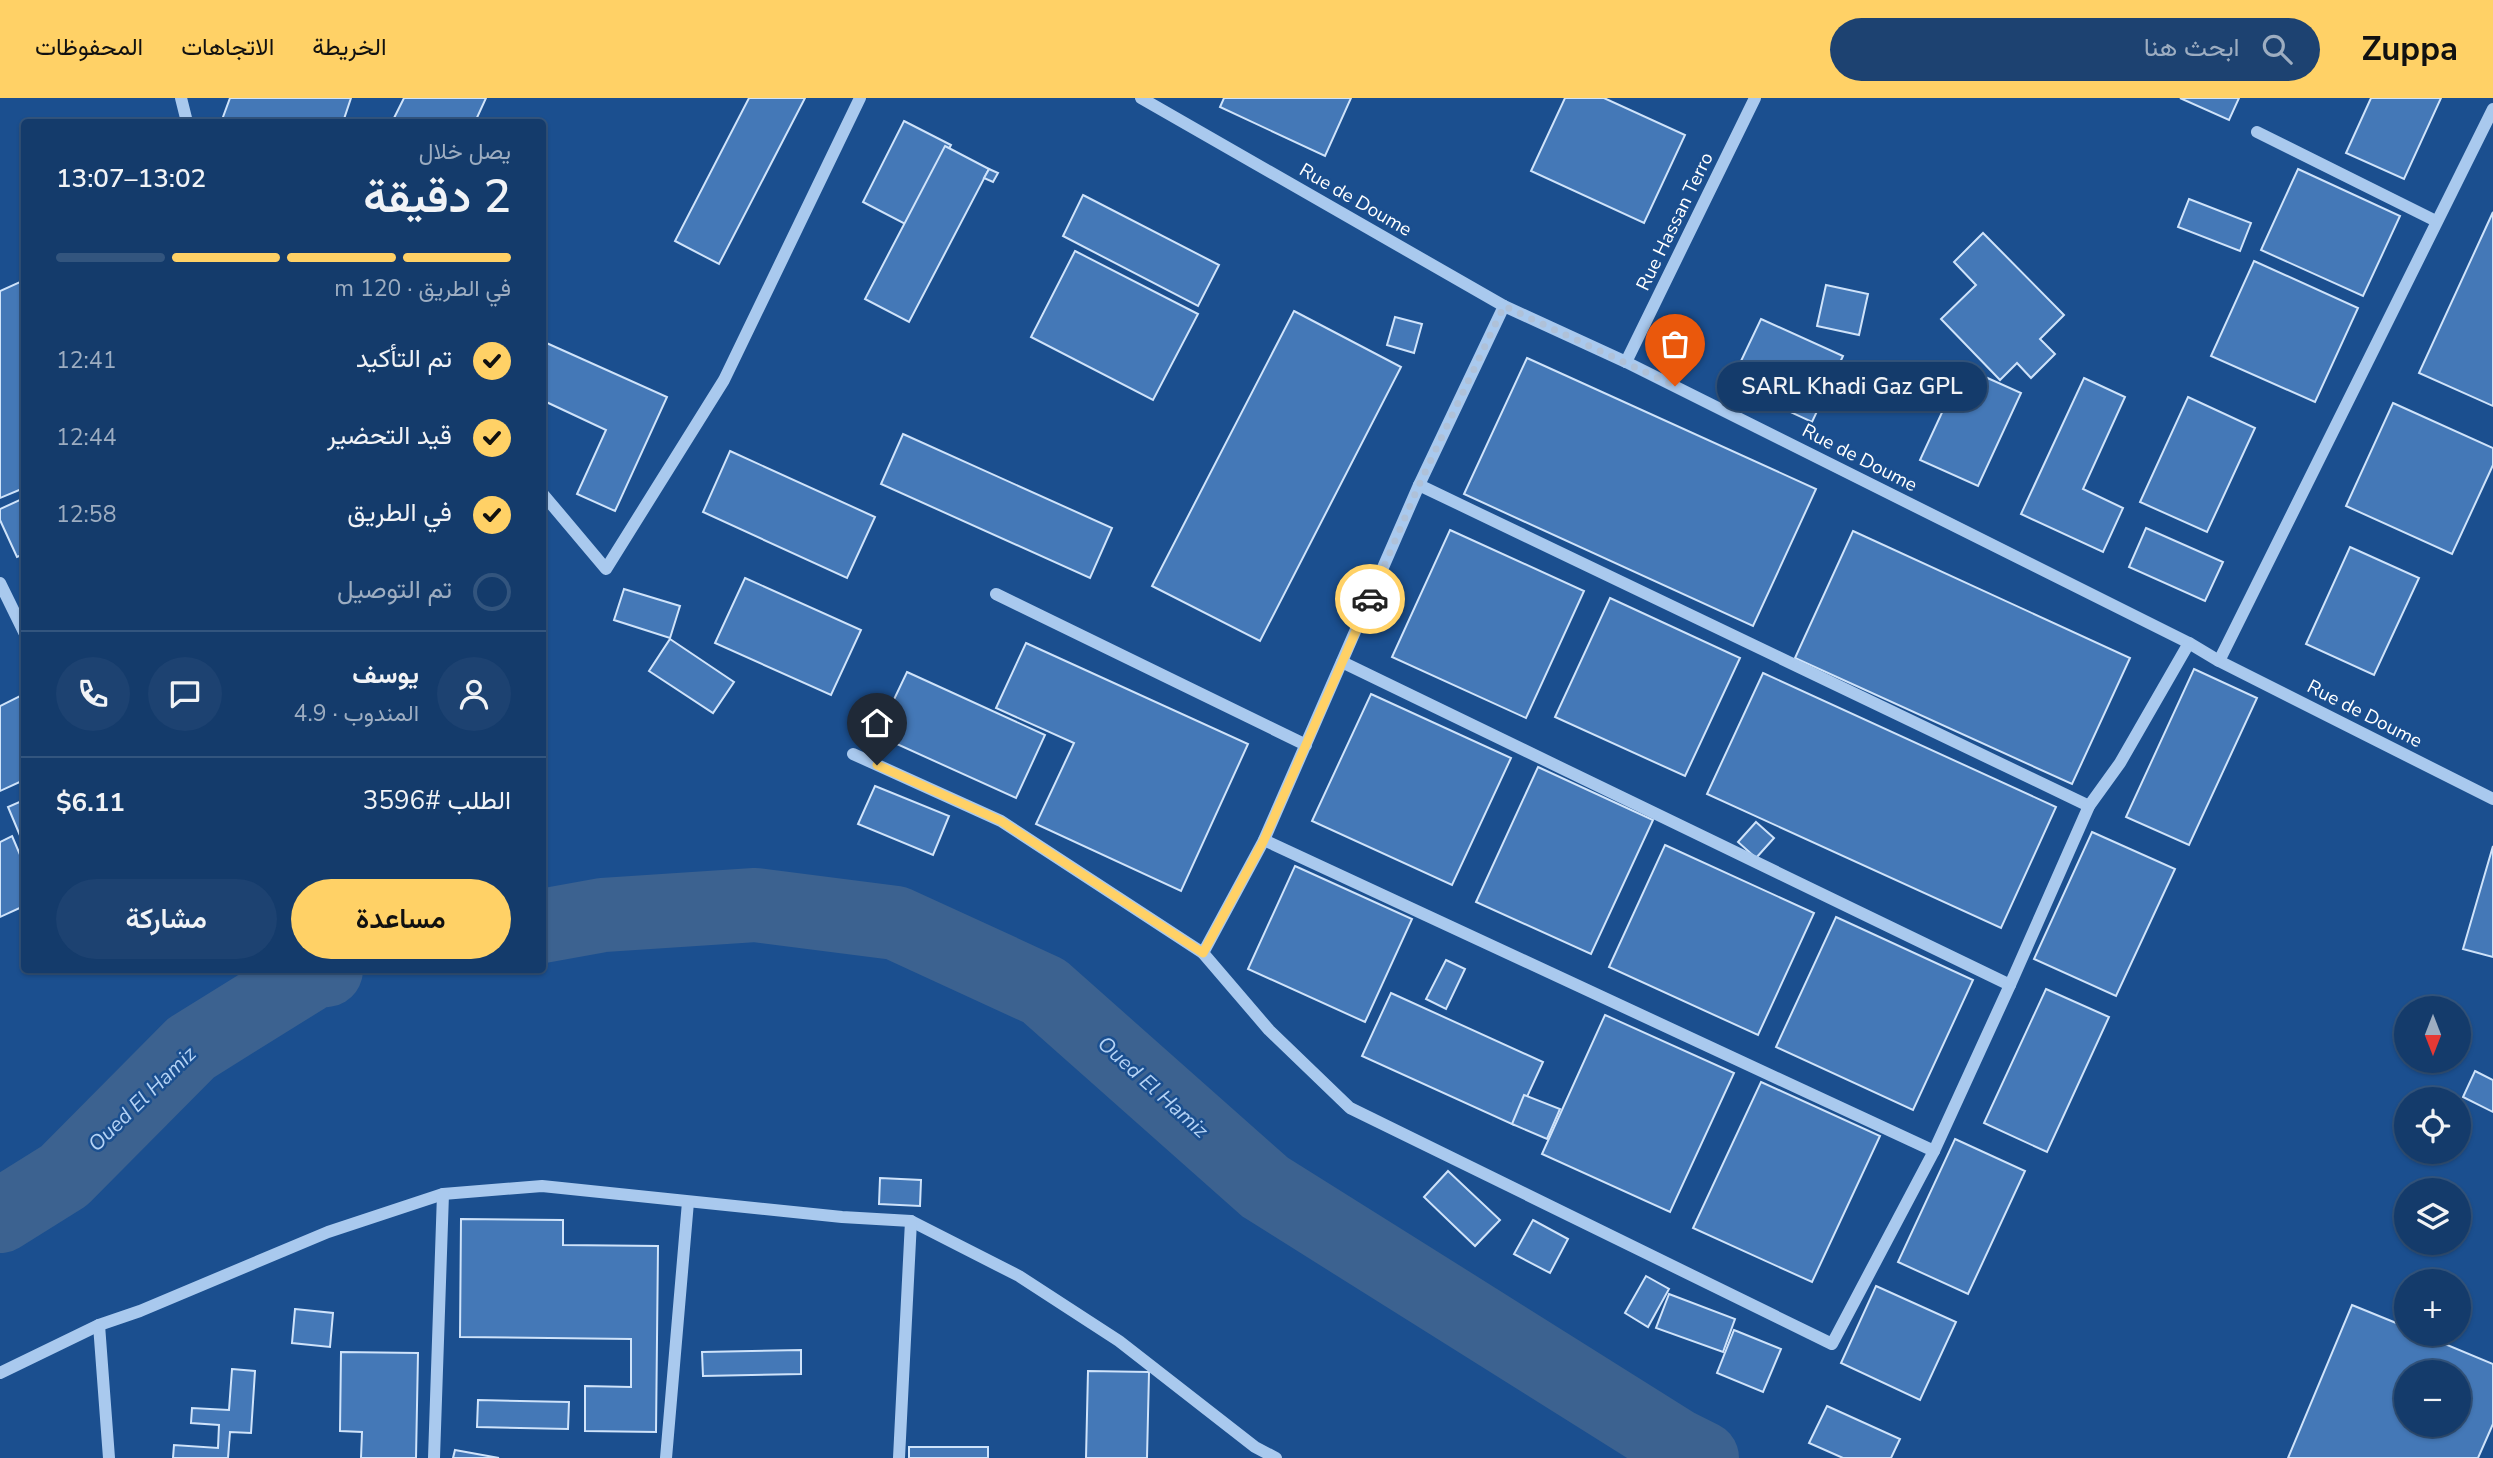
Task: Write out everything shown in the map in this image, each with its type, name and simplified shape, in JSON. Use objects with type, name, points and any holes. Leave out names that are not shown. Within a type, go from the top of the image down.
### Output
[{"type":"street","points":[[181,98],[186,119]]},
{"type":"street","points":[[546,498],[606,569],[724,380],[860,98]]},
{"type":"street","name":"Rue Hassan Terro","points":[[1626,362],[1755,98]]},
{"type":"street","name":"Rue de Doume","points":[[1147,99],[1504,306],[1626,362],[2189,643],[2219,661],[2493,799]]},
{"type":"street","points":[[2219,661],[2493,109]]},
{"type":"street","points":[[2257,132],[2436,221]]},
{"type":"street","points":[[1203,953],[1264,840],[1419,485],[1504,306]]},
{"type":"street","points":[[1419,485],[2089,806]]},
{"type":"street","points":[[0,583],[21,626]]},
{"type":"street","points":[[996,594],[1306,745]]},
{"type":"street","points":[[853,754],[1001,821],[1203,953],[1269,1030],[1350,1108],[1832,1344],[1934,1151],[2089,806],[2120,763],[2189,643]]},
{"type":"street","points":[[1342,663],[2010,985]]},
{"type":"street","points":[[1264,840],[1934,1151]]},
{"type":"street","points":[[0,1373],[99,1325],[140,1311],[328,1232],[443,1194],[542,1186],[842,1217],[911,1221],[1019,1276],[1119,1341],[1253,1452],[1276,1458]]},
{"type":"street","points":[[434,1458],[443,1194]]},
{"type":"street","points":[[666,1458],[688,1202]]},
{"type":"street","points":[[899,1458],[911,1221]]},
{"type":"street","points":[[99,1325],[109,1458]]},
{"type":"building","points":[[230,98],[351,98],[344,119],[223,117]]},
{"type":"building","points":[[404,98],[486,98],[476,119],[394,119]]},
{"type":"building","points":[[749,98],[805,98],[719,264],[675,241]]},
{"type":"building","points":[[1224,98],[1351,98],[1325,156],[1220,107]]},
{"type":"building","points":[[1565,98],[1604,98],[1685,135],[1644,223],[1531,171]]},
{"type":"building","points":[[2180,98],[2239,98],[2229,120]]},
{"type":"building","points":[[2371,98],[2441,98],[2404,179],[2346,153]]},
{"type":"building","points":[[904,121],[951,145],[909,226],[863,202]]},
{"type":"building","points":[[945,146],[989,169],[909,322],[865,299]]},
{"type":"building","points":[[989,169],[998,173],[993,182],[984,178]]},
{"type":"building","points":[[2298,169],[2400,216],[2363,296],[2261,250]]},
{"type":"building","points":[[1083,195],[1219,265],[1198,306],[1063,236]]},
{"type":"building","points":[[2189,199],[2251,223],[2240,251],[2178,227]]},
{"type":"building","points":[[2493,212],[2493,406],[2419,373]]},
{"type":"building","points":[[1983,233],[2064,315],[2040,339],[2055,354],[2031,378],[2017,363],[2000,380],[1941,319],[1976,285],[1954,262]]},
{"type":"building","points":[[1075,251],[1198,314],[1153,400],[1031,337]]},
{"type":"building","points":[[2254,261],[2358,308],[2315,402],[2211,356]]},
{"type":"building","points":[[20,282],[21,284],[21,489],[0,498],[0,291]]},
{"type":"building","points":[[1826,285],[1868,294],[1859,335],[1817,326]]},
{"type":"building","points":[[1294,311],[1401,367],[1260,641],[1152,586]]},
{"type":"building","points":[[1395,317],[1422,324],[1414,353],[1387,345]]},
{"type":"building","points":[[1761,319],[1843,356],[1812,422],[1730,384]]},
{"type":"building","points":[[546,343],[667,397],[615,511],[577,494],[606,430],[546,402]]},
{"type":"building","points":[[1527,358],[1816,489],[1753,626],[1464,494]]},
{"type":"building","points":[[1963,367],[2021,393],[1978,486],[1920,460]]},
{"type":"building","points":[[2084,378],[2125,397],[2083,489],[2123,508],[2103,552],[2021,514]]},
{"type":"building","points":[[2188,397],[2255,428],[2207,532],[2140,502]]},
{"type":"building","points":[[2393,403],[2493,448],[2493,465],[2452,554],[2346,506]]},
{"type":"building","points":[[903,434],[1112,528],[1090,578],[881,484]]},
{"type":"building","points":[[730,451],[875,517],[847,578],[703,512]]},
{"type":"building","points":[[21,499],[21,555],[17,557],[0,520],[0,509]]},
{"type":"building","points":[[2146,528],[2223,562],[2205,601],[2129,567]]},
{"type":"building","points":[[1450,530],[1584,591],[1526,718],[1392,657]]},
{"type":"building","points":[[1853,531],[2130,658],[2072,784],[1795,658]]},
{"type":"building","points":[[2350,547],[2419,578],[2374,675],[2306,644]]},
{"type":"building","points":[[745,578],[861,630],[831,695],[715,643]]},
{"type":"building","points":[[624,589],[680,606],[670,638],[614,620]]},
{"type":"building","points":[[1610,598],[1740,658],[1685,776],[1555,717]]},
{"type":"building","points":[[670,639],[734,682],[713,713],[649,671]]},
{"type":"building","points":[[1026,643],[1248,744],[1181,891],[1036,824],[1074,743],[996,708]]},
{"type":"building","points":[[2194,669],[2257,698],[2189,845],[2126,817]]},
{"type":"building","points":[[907,672],[1045,735],[1016,798],[877,735]]},
{"type":"building","points":[[1763,673],[2056,807],[2001,928],[1707,794]]},
{"type":"building","points":[[1371,694],[1511,758],[1452,885],[1312,821]]},
{"type":"building","points":[[21,696],[21,781],[0,791],[0,706]]},
{"type":"building","points":[[1538,767],[1653,820],[1591,954],[1476,902]]},
{"type":"building","points":[[875,786],[949,816],[933,855],[858,824]]},
{"type":"building","points":[[21,801],[21,838],[8,807]]},
{"type":"building","points":[[1756,822],[1774,838],[1756,858],[1738,842]]},
{"type":"building","points":[[2092,832],[2175,869],[2116,996],[2034,959]]},
{"type":"building","points":[[12,836],[21,857],[21,907],[0,917],[0,842]]},
{"type":"building","points":[[1665,845],[1814,913],[1758,1035],[1609,967]]},
{"type":"building","points":[[2493,846],[2493,957],[2463,949]]},
{"type":"building","points":[[1295,866],[1412,919],[1365,1022],[1248,969]]},
{"type":"building","points":[[1836,917],[1973,980],[1913,1110],[1776,1047]]},
{"type":"building","points":[[1446,960],[1465,969],[1446,1009],[1426,999]]},
{"type":"building","points":[[2046,989],[2109,1017],[2047,1152],[1984,1123]]},
{"type":"building","points":[[1391,993],[1543,1062],[1514,1125],[1362,1056]]},
{"type":"building","points":[[1605,1015],[1734,1073],[1670,1212],[1542,1154]]},
{"type":"building","points":[[2475,1071],[2493,1080],[2493,1112],[2471,1101],[2471,1087],[2468,1087]]},
{"type":"building","points":[[1761,1082],[1880,1136],[1812,1282],[1693,1228]]},
{"type":"building","points":[[1524,1095],[1560,1109],[1547,1139],[1512,1124]]},
{"type":"building","points":[[1955,1139],[2025,1171],[1968,1294],[1898,1262]]},
{"type":"building","points":[[1448,1171],[1500,1220],[1475,1246],[1424,1197]]},
{"type":"building","points":[[880,1178],[921,1180],[920,1206],[879,1204]]},
{"type":"building","points":[[461,1219],[563,1220],[563,1245],[658,1246],[656,1432],[585,1431],[585,1386],[631,1387],[631,1339],[460,1337]]},
{"type":"building","points":[[1533,1220],[1568,1239],[1550,1273],[1514,1254]]},
{"type":"building","points":[[1646,1276],[1669,1289],[1648,1327],[1625,1313]]},
{"type":"building","points":[[1876,1286],[1956,1322],[1920,1400],[1841,1363]]},
{"type":"building","points":[[1669,1294],[1735,1319],[1723,1352],[1656,1328]]},
{"type":"building","points":[[2352,1305],[2394,1322],[2394,1346],[2450,1346],[2493,1364],[2493,1424],[2478,1458],[2288,1458]]},
{"type":"building","points":[[295,1309],[333,1313],[330,1347],[292,1343]]},
{"type":"building","points":[[1734,1330],[1781,1349],[1763,1392],[1717,1373]]},
{"type":"building","points":[[801,1350],[801,1374],[703,1376],[702,1352]]},
{"type":"building","points":[[341,1352],[418,1353],[416,1458],[361,1458],[362,1432],[340,1431]]},
{"type":"building","points":[[232,1369],[255,1371],[251,1433],[230,1432],[228,1458],[173,1458],[174,1445],[218,1448],[219,1425],[191,1423],[192,1408],[229,1410]]},
{"type":"building","points":[[1088,1371],[1149,1372],[1147,1458],[1086,1458]]},
{"type":"building","points":[[478,1400],[569,1402],[568,1429],[477,1427]]},
{"type":"building","points":[[1827,1406],[1900,1439],[1891,1458],[1843,1458],[1809,1443]]},
{"type":"building","points":[[909,1447],[988,1447],[988,1458],[909,1458]]},
{"type":"building","points":[[455,1450],[499,1458],[453,1458]]},
{"type":"waterway","name":"Oued El Hamiz","points":[[546,925],[603,915],[755,905],[896,923],[1044,991],[1265,1187],[1676,1445],[1702,1458]]},
{"type":"waterway","name":"Oued El Hamiz","points":[[0,1216],[64,1176],[191,1048],[311,973]]},
{"type":"way so far","points":[[1370,599],[1419,485],[1504,306],[1675,386]]},
{"type":"place","name":"SARL Khadi Gaz GPL","points":[[1675,386]]},
{"type":"route","points":[[877,765],[1001,821],[1203,953],[1264,840],[1370,599]]}]
